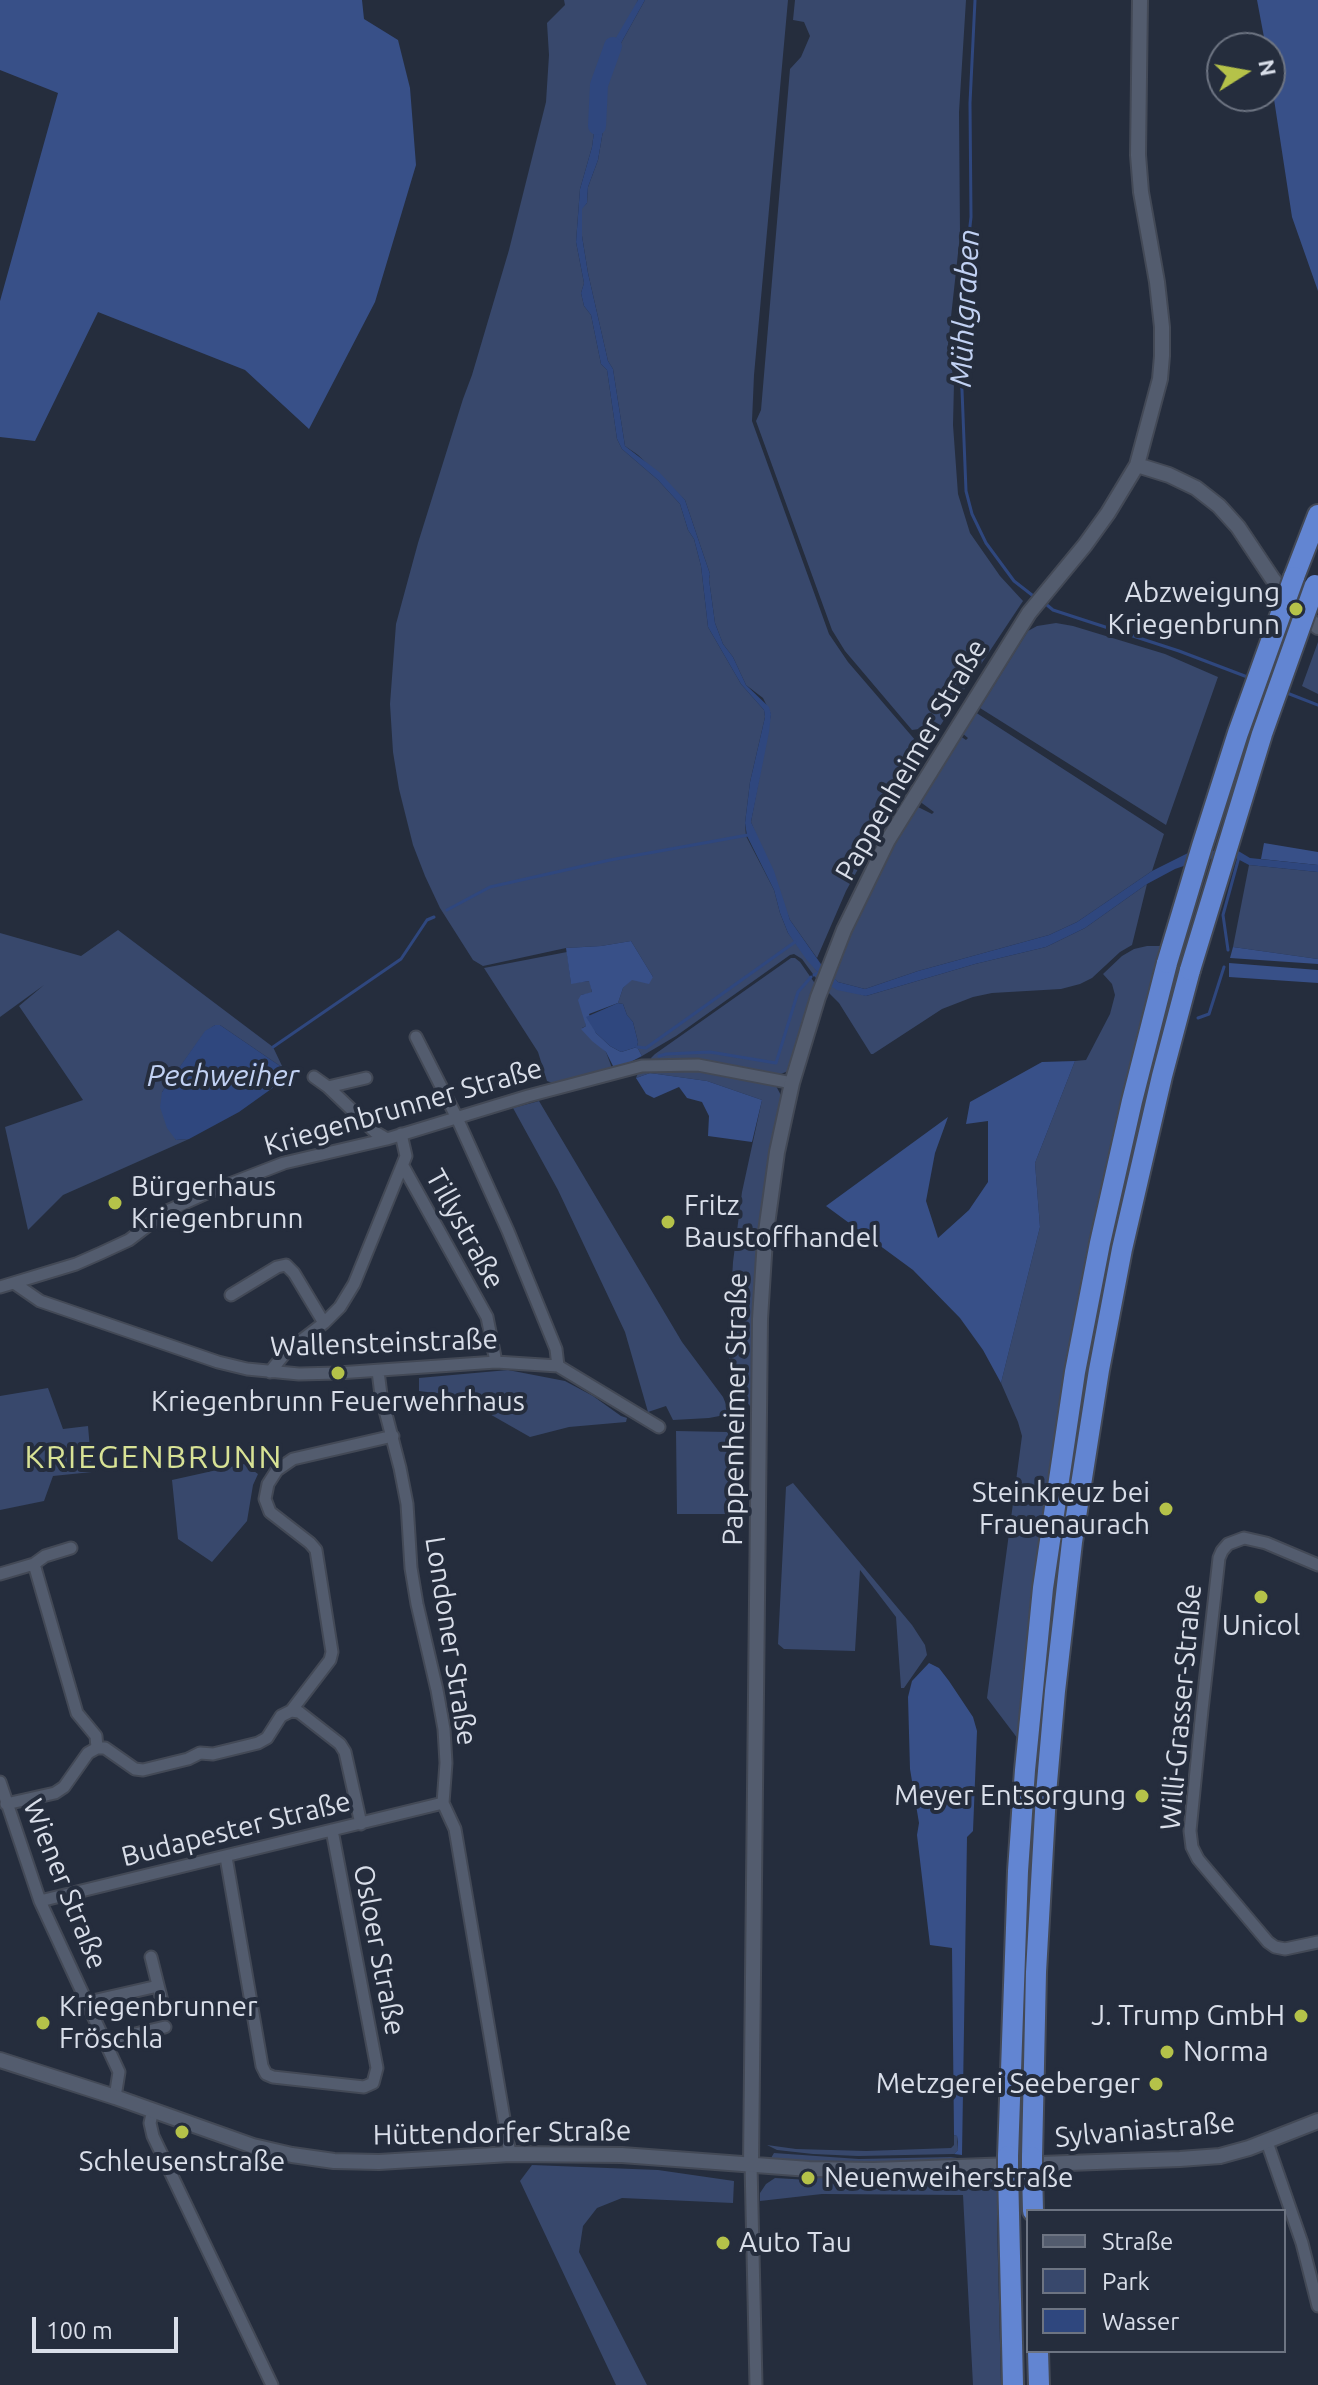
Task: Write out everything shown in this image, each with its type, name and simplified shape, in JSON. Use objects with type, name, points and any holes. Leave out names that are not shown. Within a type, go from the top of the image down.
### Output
[{"type":"highway","points":[[1013,2385],[1020,2163],[1018,1871],[1043,1588],[1075,1372],[1100,1243],[1167,963],[1229,761],[1318,515]]},
{"type":"highway","points":[[1032,2209],[1020,2163],[1035,2003],[1045,1809],[1072,1542],[1099,1370],[1122,1249],[1158,1091],[1190,970],[1245,785],[1316,581]]},
{"type":"highway","points":[[1038,2353],[1039,2385]]},
{"type":"street","name":"Pappenheimer Straße","points":[[751,2164],[760,1319],[771,1189],[792,1083],[818,997],[844,930],[888,840],[1029,613],[1085,545],[1137,465],[1160,379],[1162,356],[1159,297],[1141,192],[1138,155],[1140,0]]},
{"type":"street","points":[[1137,465],[1196,488],[1219,506],[1238,527],[1296,609],[1318,627]]},
{"type":"street","points":[[416,1037],[457,1118],[544,1317],[556,1349],[558,1366]]},
{"type":"street","name":"Kriegenbrunner Straße","points":[[0,1287],[76,1264],[129,1240],[167,1211],[284,1163],[387,1139],[528,1096],[642,1066],[698,1065],[792,1083]]},
{"type":"street","points":[[314,1077],[375,1132],[387,1139]]},
{"type":"street","points":[[328,1087],[366,1078]]},
{"type":"street","points":[[270,1372],[286,1352],[340,1307],[354,1284],[403,1166],[406,1156],[401,1134]]},
{"type":"street","name":"Tillystraße","points":[[403,1166],[487,1317],[496,1362]]},
{"type":"street","points":[[231,1295],[277,1267],[286,1265],[324,1323]]},
{"type":"street","name":"Wallensteinstraße","points":[[14,1283],[40,1301],[76,1314],[218,1362],[270,1372],[378,1371],[496,1362],[558,1366],[659,1427]]},
{"type":"street","name":"Londoner Straße","points":[[378,1371],[407,1504],[411,1568],[444,1729],[446,1763],[443,1803],[455,1829],[510,2154]]},
{"type":"street","points":[[6,1804],[55,1793],[64,1787],[88,1753],[97,1748],[105,1748],[135,1769],[143,1770],[200,1753],[213,1754],[258,1743],[267,1738],[281,1716],[291,1711],[330,1660],[332,1652],[316,1550],[272,1515],[266,1504],[268,1484],[277,1470],[288,1462],[393,1436]]},
{"type":"street","name":"Willi-Grasser-Straße","points":[[1318,1565],[1281,1548],[1251,1539],[1236,1539],[1222,1551],[1190,1831],[1192,1847],[1198,1859],[1268,1942],[1285,1949],[1318,1942]]},
{"type":"street","points":[[0,1574],[71,1548]]},
{"type":"street","points":[[34,1564],[77,1713],[96,1736],[97,1748]]},
{"type":"street","points":[[291,1711],[299,1712],[340,1744],[345,1752],[361,1824]]},
{"type":"street","name":"Wiener Straße","points":[[0,1782],[40,1901],[119,2072],[115,2097]]},
{"type":"street","name":"Budapester Straße","points":[[40,1901],[443,1803]]},
{"type":"street","name":"Osloer Straße","points":[[226,1857],[262,2066],[266,2074],[360,2088],[369,2086],[377,2068],[332,1830]]},
{"type":"street","name":"Wiener Straße","points":[[151,1957],[162,2001]]},
{"type":"street","name":"Wiener Straße","points":[[88,2002],[158,1986]]},
{"type":"street","points":[[105,2041],[165,2027]]},
{"type":"street","name":"Hüttendorfer Straße","points":[[0,2060],[253,2146],[334,2161],[379,2162],[510,2154],[622,2155],[873,2170],[1020,2163]]},
{"type":"street","points":[[153,2110],[150,2123],[153,2136],[272,2385]]},
{"type":"street","name":"Sylvaniastraße","points":[[1020,2163],[1220,2156],[1267,2142],[1318,2121]]},
{"type":"street","points":[[1267,2142],[1302,2243],[1318,2306]]},
{"type":"street","points":[[751,2164],[756,2385]]},
{"type":"green space","points":[[564,0],[638,0],[600,86],[592,147],[580,189],[576,242],[584,283],[581,293],[584,306],[591,315],[601,364],[607,370],[617,439],[622,449],[680,504],[701,566],[708,627],[741,684],[764,710],[750,782],[746,836],[774,890],[788,933],[820,975],[818,981],[802,959],[790,955],[676,1036],[642,1056],[637,1047],[633,1022],[623,1004],[618,1003],[623,988],[632,979],[653,977],[631,941],[566,948],[483,966],[473,960],[440,908],[413,845],[393,752],[390,704],[396,624],[509,250],[546,102],[549,55],[547,23],[565,5]]},
{"type":"green space","points":[[645,0],[788,0],[752,421],[829,634],[848,662],[922,748],[914,756],[913,762],[916,763],[846,891],[817,958],[790,920],[751,822],[771,714],[763,698],[746,685],[723,644],[715,623],[710,574],[685,500],[625,446],[613,369],[608,361],[588,273],[582,236],[582,208],[587,203],[588,187],[598,160],[604,125],[605,85],[615,54]]},
{"type":"green space","points":[[795,0],[966,0],[959,112],[960,235],[948,344],[954,383],[953,425],[958,494],[970,533],[1000,576],[1023,601],[934,735],[919,729],[912,730],[845,651],[832,630],[756,421],[761,410],[790,69],[801,57],[810,36],[804,22],[793,20]]},
{"type":"green space","points":[[1056,623],[1165,654],[1218,677],[1166,825],[980,708],[1028,631]]},
{"type":"green space","points":[[1318,642],[1318,694],[1302,686]]},
{"type":"green space","points":[[975,712],[1164,834],[1152,871],[1077,922],[1049,935],[865,989],[838,982],[831,976],[866,894],[912,807],[934,812],[919,801],[960,736],[966,740],[968,738],[962,733]]},
{"type":"green space","points":[[1249,865],[1318,872],[1318,959],[1233,947]]},
{"type":"green space","points":[[1147,884],[1132,945],[1092,978],[1061,989],[973,997],[942,1009],[873,1054],[839,1003],[826,990],[828,984],[866,996],[1046,947],[1085,928]]},
{"type":"green space","points":[[118,930],[273,1047],[283,1068],[220,1025],[215,1025],[205,1032],[162,1092],[176,1140],[189,1139],[63,1195],[28,1230],[5,1127],[83,1100],[19,1006],[44,985],[0,1017],[0,933],[81,956]]},
{"type":"green space","points":[[1147,946],[1161,946],[1087,1251],[1049,1494],[1021,1743],[987,1698],[1022,1436],[1001,1383],[1040,1227],[1035,1163],[1075,1061],[1086,1060],[1110,1014],[1115,995],[1112,984],[1103,974],[1122,956]]},
{"type":"green space","points":[[567,952],[571,983],[590,981],[592,993],[581,995],[586,1026],[582,1028],[606,1052],[612,1068],[558,1085],[547,1081],[538,1052],[484,968]]},
{"type":"green space","points":[[791,958],[800,962],[816,985],[788,1071],[774,1077],[652,1061],[655,1054]]},
{"type":"green space","points":[[693,1068],[776,1086],[783,1099],[753,1410],[729,1378],[729,1332],[733,1262],[742,1192],[762,1100],[707,1081],[650,1073],[636,1078],[638,1073],[655,1069]]},
{"type":"green space","points":[[539,1101],[682,1342],[723,1397],[730,1414],[673,1420],[666,1406],[648,1412],[625,1332],[558,1190],[513,1108]]},
{"type":"green space","points":[[508,1370],[565,1381],[627,1418],[626,1422],[569,1427],[530,1437],[458,1396],[419,1391],[419,1378]]},
{"type":"green space","points":[[48,1388],[63,1429],[88,1426],[92,1472],[53,1476],[44,1501],[0,1510],[0,1396]]},
{"type":"green space","points":[[676,1431],[728,1432],[730,1514],[677,1514]]},
{"type":"green space","points":[[244,1464],[258,1474],[247,1521],[212,1562],[178,1539],[172,1480]]},
{"type":"green space","points":[[793,1483],[912,1625],[925,1645],[927,1655],[904,1688],[901,1688],[896,1617],[860,1570],[855,1651],[784,1649],[778,1644],[786,1487]]},
{"type":"green space","points":[[954,2135],[957,2136],[958,2150],[954,2154],[813,2154],[777,2150],[767,2145],[866,2151],[951,2148]]},
{"type":"green space","points":[[774,2153],[859,2159],[951,2157],[971,2162],[822,2164],[774,2160],[771,2158]]},
{"type":"green space","points":[[532,2165],[658,2170],[734,2181],[733,2203],[622,2198],[597,2208],[583,2226],[579,2252],[647,2385],[616,2385],[520,2181]]},
{"type":"green space","points":[[999,2168],[997,2221],[1001,2385],[973,2385],[963,2195],[822,2194],[760,2201],[760,2193],[775,2178],[809,2180],[810,2177],[923,2173],[956,2175],[963,2183],[972,2183],[979,2173]]},
{"type":"shaded area","points":[[0,0],[362,0],[364,19],[398,40],[410,88],[416,165],[375,302],[309,429],[245,370],[98,312],[35,441],[0,437],[0,301],[58,93],[0,70]]},
{"type":"shaded area","points":[[1257,0],[1318,0],[1318,291],[1292,217],[1276,112],[1286,112],[1286,32],[1263,32]]},
{"type":"shaded area","points":[[1264,843],[1318,852],[1318,865],[1261,859]]},
{"type":"shaded area","points":[[631,941],[653,977],[649,984],[632,980],[623,988],[618,1003],[589,1014],[596,1033],[610,1046],[621,1052],[637,1047],[642,1056],[615,1070],[606,1052],[581,1029],[586,1026],[578,1000],[581,995],[592,992],[589,981],[571,984],[566,948]]},
{"type":"shaded area","points":[[1233,947],[1318,959],[1318,964],[1230,958]]},
{"type":"shaded area","points":[[1229,963],[1318,970],[1318,983],[1229,977]]},
{"type":"shaded area","points":[[1075,1061],[1035,1163],[1040,1227],[1001,1383],[960,1318],[913,1270],[826,1206],[948,1117],[935,1153],[926,1201],[938,1238],[969,1210],[988,1182],[988,1121],[966,1124],[970,1102],[1042,1062]]},
{"type":"shaded area","points":[[650,1073],[707,1081],[762,1100],[752,1142],[708,1136],[709,1116],[702,1102],[687,1098],[679,1087],[654,1098],[646,1094],[636,1078]]},
{"type":"shaded area","points":[[929,1663],[939,1668],[949,1681],[973,1717],[977,1731],[973,1831],[967,1837],[962,2155],[954,2154],[958,2150],[958,2142],[954,2135],[952,1948],[930,1945],[917,1835],[919,1823],[910,1769],[908,1697],[912,1681]]},
{"type":"water","points":[[638,0],[645,0],[615,54],[605,85],[604,125],[598,160],[588,187],[587,203],[582,209],[582,236],[588,273],[608,361],[613,369],[625,446],[659,472],[685,500],[710,574],[715,623],[723,644],[746,685],[769,707],[769,732],[751,822],[774,871],[790,920],[823,967],[838,982],[865,989],[1049,935],[1077,922],[1152,871],[1188,853],[1235,849],[1250,858],[1318,865],[1318,872],[1249,865],[1232,856],[1201,860],[1147,884],[1085,928],[1046,947],[866,996],[837,990],[806,959],[788,933],[774,890],[747,836],[745,823],[750,782],[764,710],[741,684],[708,627],[701,566],[680,504],[622,449],[617,439],[607,370],[601,364],[591,315],[584,306],[581,293],[584,283],[576,242],[580,189],[592,147],[600,86],[610,48]]},
{"type":"water","points":[[618,1003],[623,1004],[633,1022],[638,1042],[637,1047],[621,1052],[596,1033],[586,1017]]},
{"type":"water","name":"Pechweiher","points":[[220,1025],[283,1068],[288,1077],[239,1112],[189,1139],[176,1140],[167,1128],[160,1107],[162,1092],[205,1031]]},
{"type":"waterway","name":"Mühlgraben","points":[[975,0],[970,103],[971,217],[956,353],[962,390],[966,491],[972,514],[986,543],[1014,581],[1032,595]]},
{"type":"waterway","points":[[597,126],[599,85],[613,46]]},
{"type":"waterway","name":"Mühlgraben","points":[[1047,605],[1053,610],[1250,678]]},
{"type":"waterway","name":"Mühlgraben","points":[[1287,693],[1318,705]]},
{"type":"waterway","points":[[447,910],[490,887],[610,860],[748,835]]},
{"type":"waterway","points":[[1228,950],[1223,915],[1239,857]]},
{"type":"waterway","points":[[273,1047],[401,959],[427,920],[434,917]]},
{"type":"waterway","points":[[637,1047],[646,1048],[795,942]]},
{"type":"waterway","points":[[1198,1018],[1209,1014],[1224,967]]},
{"type":"waterway","points":[[814,975],[818,973]]},
{"type":"waterway","points":[[659,1056],[710,1052],[776,1063],[798,992],[811,977]]},
{"type":"place","name":"Abzweigung Kriegenbrunn","points":[[1296,609]]},
{"type":"place","name":"Bürgerhaus Kriegenbrunn","points":[[115,1203]]},
{"type":"place","name":"Fritz Baustoffhandel","points":[[668,1222]]},
{"type":"place","name":"Kriegenbrunn Feuerwehrhaus","points":[[338,1373]]},
{"type":"place","name":"Steinkreuz bei Frauenaurach","points":[[1166,1509]]},
{"type":"place","name":"Unicol","points":[[1261,1597]]},
{"type":"place","name":"Meyer Entsorgung","points":[[1142,1796]]},
{"type":"place","name":"J. Trump GmbH","points":[[1301,2016]]},
{"type":"place","name":"Kriegenbrunner Fröschla","points":[[43,2023]]},
{"type":"place","name":"Norma","points":[[1167,2052]]},
{"type":"place","name":"Metzgerei Seeberger","points":[[1156,2084]]},
{"type":"place","name":"Schleusenstraße","points":[[182,2132]]},
{"type":"place","name":"Neuenweiherstraße","points":[[808,2178]]},
{"type":"place","name":"Auto Tau","points":[[723,2243]]},
{"type":"district","name":"KRIEGENBRUNN","points":[[154,1457]]}]
